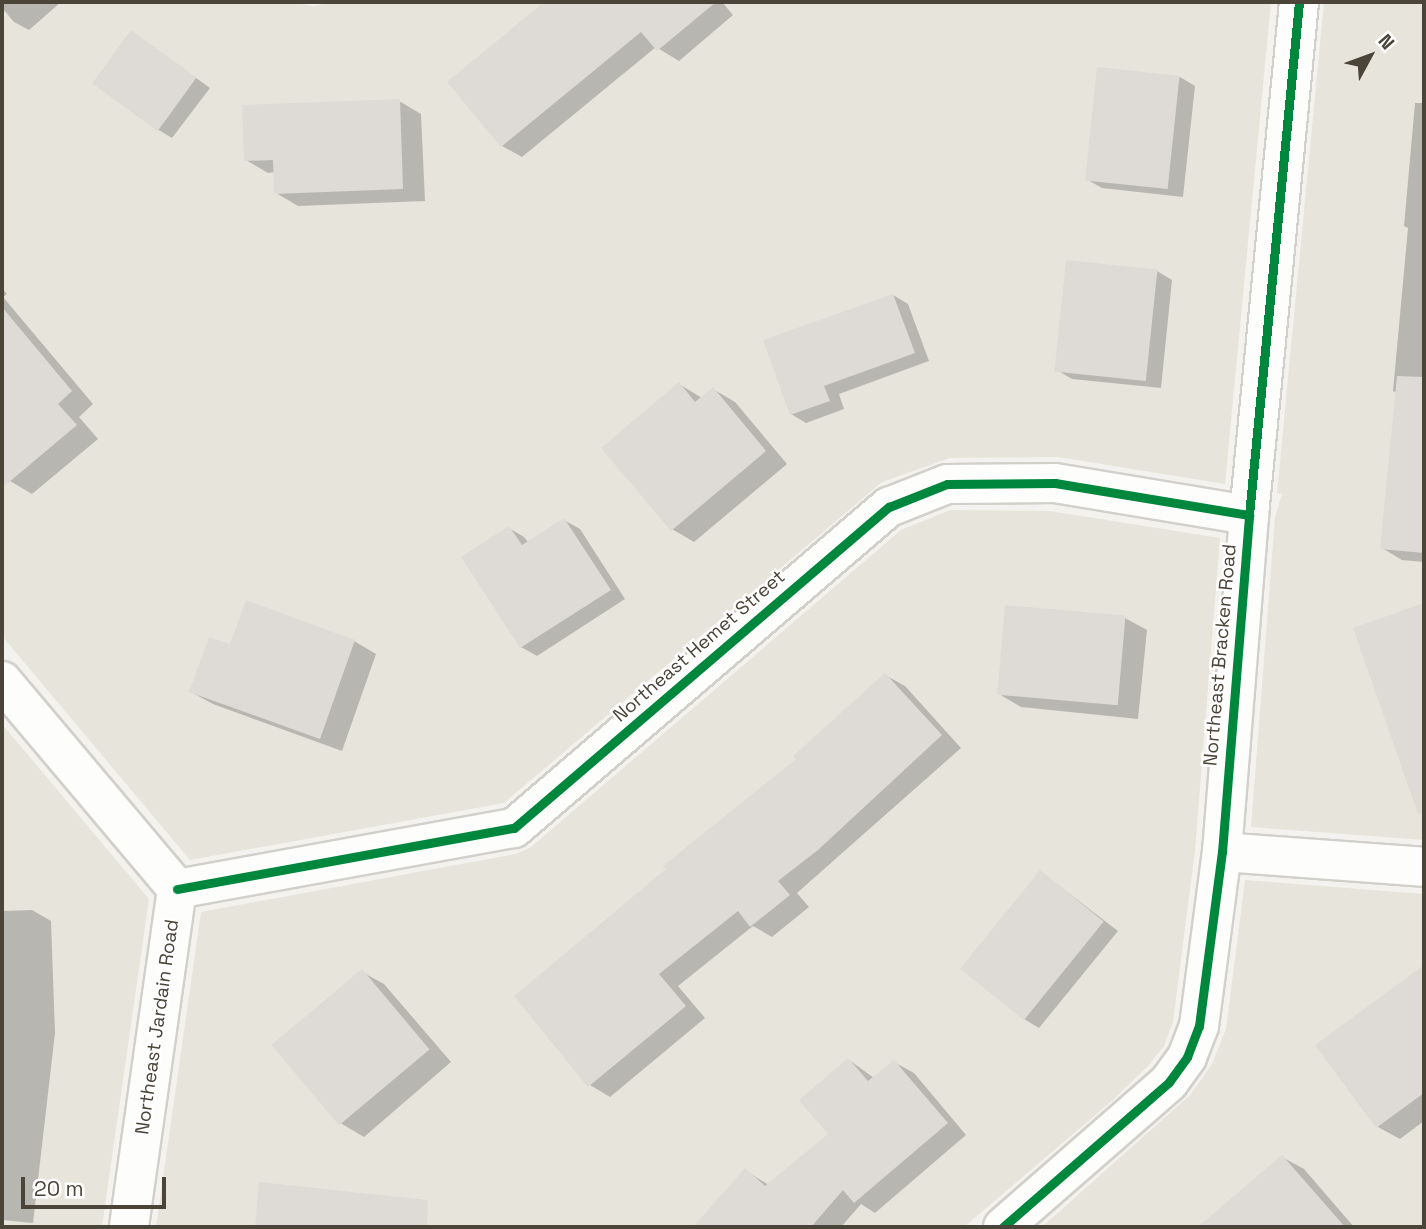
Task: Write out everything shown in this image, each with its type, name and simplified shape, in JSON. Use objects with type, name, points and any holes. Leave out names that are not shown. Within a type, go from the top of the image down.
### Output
[{"type":"street","name":"Northeast Bracken Road","points":[[1003,1227],[1169,1082],[1187,1057],[1199,1026],[1206,991],[1222,852],[1249,515],[1299,2]]},
{"type":"street","name":"Northeast Hemet Street","points":[[177,889],[514,828],[889,507],[947,484],[1055,483],[1249,515]]},
{"type":"street","points":[[2,681],[177,889]]},
{"type":"street","points":[[1222,852],[1424,867]]},
{"type":"street","name":"Northeast Jardain Road","points":[[129,1227],[177,889]]},
{"type":"shaded area","points":[[2,2],[288,2],[314,6],[334,2],[1271,2],[1225,484],[1058,457],[950,458],[882,482],[504,803],[190,860],[2,636]]},
{"type":"shaded area","points":[[1324,2],[1424,2],[1424,840],[1251,827],[1275,517],[1282,494],[1277,493]]},
{"type":"shaded area","points":[[950,510],[1050,511],[1220,538],[1195,851],[1173,1022],[1164,1046],[1149,1065],[1113,1100],[964,1227],[156,1227],[201,912],[516,854],[531,847],[901,530]]},
{"type":"shaded area","points":[[2,724],[149,899],[102,1227],[2,1227]]},
{"type":"shaded area","points":[[1245,880],[1424,894],[1424,1227],[1042,1227],[1190,1095],[1212,1064],[1226,1029]]},
{"type":"building","points":[[544,2],[716,2],[657,51],[641,32],[501,147],[447,82]]},
{"type":"building","points":[[131,30],[197,78],[158,131],[92,83]]},
{"type":"building","points":[[1097,67],[1180,76],[1168,189],[1085,180]]},
{"type":"building","points":[[400,99],[403,189],[274,194],[273,160],[244,161],[242,105]]},
{"type":"building","points":[[1066,260],[1157,270],[1146,381],[1054,371]]},
{"type":"building","points":[[893,294],[915,353],[824,386],[830,401],[790,415],[763,340]]},
{"type":"building","points":[[2,307],[72,391],[58,404],[77,425],[2,488]]},
{"type":"building","points":[[1397,376],[1424,377],[1424,553],[1380,549]]},
{"type":"building","points":[[679,382],[695,402],[713,387],[766,451],[671,531],[601,448]]},
{"type":"building","points":[[564,518],[611,590],[520,648],[461,557],[509,526],[522,545]]},
{"type":"building","points":[[246,600],[355,640],[320,739],[189,692],[209,637],[230,644]]},
{"type":"building","points":[[1424,603],[1424,813],[1418,814],[1353,628]]},
{"type":"building","points":[[1005,605],[1126,616],[1118,705],[997,695]]},
{"type":"building","points":[[885,673],[942,735],[818,850],[778,881],[790,895],[750,927],[738,911],[659,974],[686,1006],[588,1087],[514,996],[666,869],[663,866],[796,759],[793,756]]},
{"type":"building","points":[[1040,870],[1104,922],[1024,1020],[960,969]]},
{"type":"building","points":[[1424,965],[1424,1093],[1376,1128],[1315,1045]]},
{"type":"building","points":[[362,969],[429,1049],[339,1125],[272,1045]]},
{"type":"building","points":[[848,1058],[868,1081],[894,1060],[948,1123],[854,1203],[843,1190],[811,1227],[693,1227],[745,1168],[765,1186],[828,1134],[799,1100]]},
{"type":"building","points":[[1282,1155],[1345,1227],[1198,1227]]},
{"type":"building","points":[[259,1182],[428,1200],[427,1227],[255,1227]]},
{"type":"cycle path","points":[[1003,1227],[1169,1082],[1187,1057],[1199,1026],[1222,852],[1249,515],[1299,2]]},
{"type":"cycle path","points":[[177,889],[514,828],[889,507],[947,484],[1055,483],[1249,515]]}]
